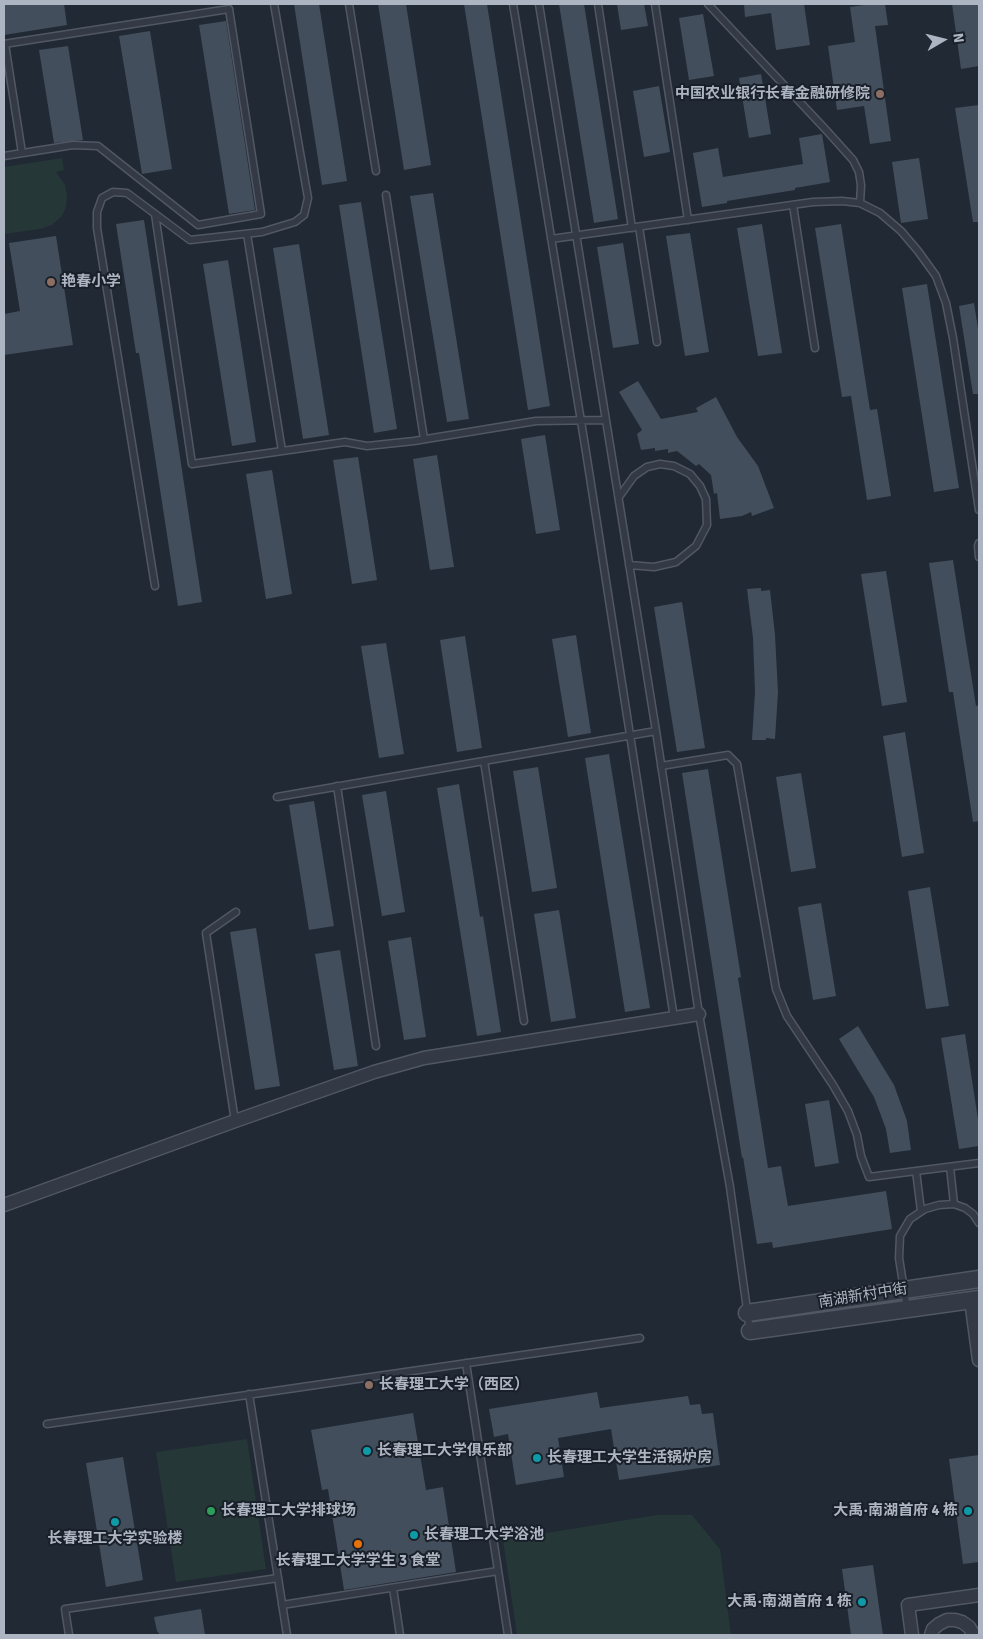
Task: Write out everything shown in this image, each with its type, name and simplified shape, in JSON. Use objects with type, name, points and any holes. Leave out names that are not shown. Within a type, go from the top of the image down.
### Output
[{"type":"street","points":[[4,1205],[374,1072],[424,1058],[699,1014]]},
{"type":"street","name":"南湖新村中街","points":[[747,1313],[979,1279]]},
{"type":"street","points":[[975,1300],[979,1360]]},
{"type":"street","name":"南湖新村中街","points":[[750,1331],[975,1300]]},
{"type":"street","points":[[912,1635],[908,1605],[979,1595]]},
{"type":"street","points":[[930,1635],[939,1624],[947,1620],[954,1620],[962,1622],[969,1627],[974,1635]]},
{"type":"lane","points":[[155,586],[97,228],[97,212],[102,198],[113,192],[127,193],[190,240],[262,232],[294,222],[304,215],[308,198],[274,4]]},
{"type":"lane","points":[[349,4],[376,171]]},
{"type":"lane","points":[[513,4],[674,1018]]},
{"type":"lane","points":[[539,4],[630,565],[699,1014],[730,1187],[750,1331]]},
{"type":"lane","points":[[598,4],[657,342]]},
{"type":"lane","points":[[655,4],[688,220]]},
{"type":"lane","points":[[708,4],[853,160],[859,172],[861,185],[860,203]]},
{"type":"lane","points":[[4,156],[73,145],[98,146],[198,225],[261,214],[229,9],[5,44],[22,153]]},
{"type":"lane","points":[[386,195],[424,439]]},
{"type":"lane","points":[[551,239],[813,202],[842,201],[860,203],[880,213],[901,231],[918,251],[936,276],[946,303],[979,510]]},
{"type":"lane","points":[[793,204],[815,348]]},
{"type":"lane","points":[[155,214],[192,464],[345,442],[368,446],[536,421],[606,420]]},
{"type":"lane","points":[[247,234],[282,451]]},
{"type":"lane","points":[[618,497],[634,476],[647,468],[660,464],[674,466],[690,474],[700,486],[706,498],[707,525],[696,546],[676,562],[654,567],[630,565]]},
{"type":"lane","points":[[979,543],[979,557]]},
{"type":"lane","points":[[277,796],[656,731]]},
{"type":"lane","points":[[661,766],[728,754],[737,764],[776,989],[787,1016],[833,1084],[848,1111],[857,1135],[868,1177],[979,1163]]},
{"type":"lane","points":[[484,761],[524,1021]]},
{"type":"lane","points":[[338,786],[376,1046]]},
{"type":"lane","points":[[235,1121],[206,932],[236,912]]},
{"type":"lane","points":[[950,1167],[954,1204]]},
{"type":"lane","points":[[916,1171],[921,1211]]},
{"type":"lane","points":[[907,1309],[899,1258],[900,1236],[910,1219],[921,1211],[939,1205],[954,1204],[965,1208],[973,1214],[979,1223]]},
{"type":"lane","points":[[47,1424],[640,1338]]},
{"type":"lane","points":[[466,1363],[508,1635]]},
{"type":"lane","points":[[249,1394],[287,1635]]},
{"type":"lane","points":[[282,1605],[498,1571]]},
{"type":"lane","points":[[69,1635],[65,1610],[278,1578]]},
{"type":"lane","points":[[393,1588],[400,1635]]},
{"type":"shaded area","points":[[62,158],[64,170],[56,172],[65,185],[67,195],[66,207],[62,216],[52,225],[40,229],[4,234],[4,167]]},
{"type":"shaded area","name":"长春理工大学排球场","points":[[247,1439],[266,1569],[176,1582],[156,1452]]},
{"type":"shaded area","points":[[657,1515],[692,1515],[720,1549],[731,1635],[517,1635],[503,1540]]},
{"type":"building","points":[[4,4],[64,4],[67,25],[4,35]]},
{"type":"building","points":[[294,4],[319,4],[347,181],[322,185]]},
{"type":"building","points":[[378,4],[406,4],[431,165],[404,170]]},
{"type":"building","points":[[464,4],[487,4],[550,406],[528,410]]},
{"type":"building","points":[[559,4],[584,4],[618,219],[594,223]]},
{"type":"building","points":[[617,4],[644,4],[648,26],[621,30]]},
{"type":"building","points":[[744,4],[804,4],[810,45],[776,50],[771,13],[745,17]]},
{"type":"building","points":[[885,4],[888,25],[875,26],[891,141],[870,144],[864,106],[837,110],[828,46],[855,42],[850,7]]},
{"type":"building","points":[[952,4],[979,4],[979,66],[961,69]]},
{"type":"building","points":[[703,14],[714,76],[689,80],[679,18]]},
{"type":"building","points":[[226,21],[255,210],[229,214],[199,25]]},
{"type":"building","points":[[150,31],[172,169],[142,174],[119,36]]},
{"type":"building","points":[[68,46],[83,140],[54,143],[39,50]]},
{"type":"building","points":[[761,74],[771,134],[749,138],[739,78]]},
{"type":"building","points":[[659,86],[670,152],[644,157],[633,91]]},
{"type":"building","points":[[979,105],[979,222],[973,222],[955,108]]},
{"type":"building","points":[[822,134],[830,182],[702,207],[693,153],[718,148],[723,177],[803,164],[799,138]]},
{"type":"building","points":[[919,158],[928,219],[901,223],[892,162]]},
{"type":"building","points":[[433,193],[469,419],[447,422],[410,196]]},
{"type":"building","points":[[361,202],[397,429],[374,433],[339,205]]},
{"type":"building","points":[[144,220],[202,602],[178,606],[139,353],[136,353],[116,224]]},
{"type":"building","points":[[762,224],[782,353],[758,356],[737,228]]},
{"type":"building","points":[[841,224],[870,410],[877,409],[891,496],[867,500],[851,396],[842,397],[815,228]]},
{"type":"building","points":[[690,233],[709,352],[685,356],[666,236]]},
{"type":"building","points":[[56,236],[73,345],[4,355],[4,314],[20,311],[9,243]]},
{"type":"building","points":[[623,243],[639,344],[613,348],[597,247]]},
{"type":"building","points":[[299,244],[329,435],[303,439],[273,248]]},
{"type":"building","points":[[228,260],[256,442],[232,446],[203,264]]},
{"type":"building","points":[[927,284],[959,488],[934,492],[902,288]]},
{"type":"building","points":[[974,303],[979,335],[979,394],[973,394],[959,306]]},
{"type":"building","points":[[638,381],[661,419],[698,412],[696,408],[716,397],[737,437],[758,466],[774,508],[752,516],[751,512],[742,516],[720,519],[717,493],[714,494],[711,475],[699,464],[696,466],[677,451],[668,453],[668,449],[655,451],[655,448],[641,450],[637,434],[642,430],[619,392]]},
{"type":"building","points":[[545,435],[560,530],[536,534],[521,439]]},
{"type":"building","points":[[437,455],[454,567],[430,570],[413,459]]},
{"type":"building","points":[[358,457],[377,580],[352,584],[333,460]]},
{"type":"building","points":[[272,470],[292,594],[266,599],[246,474]]},
{"type":"building","points":[[953,560],[976,706],[979,705],[979,821],[973,822],[953,692],[949,692],[929,563]]},
{"type":"building","points":[[886,571],[907,702],[882,706],[861,574]]},
{"type":"building","points":[[761,588],[761,591],[770,590],[778,692],[775,739],[752,740],[755,692],[753,638],[747,589]]},
{"type":"building","points":[[682,602],[705,748],[677,752],[654,607]]},
{"type":"building","points":[[576,635],[591,733],[568,737],[552,639]]},
{"type":"building","points":[[465,636],[482,748],[457,752],[440,640]]},
{"type":"building","points":[[386,643],[404,754],[379,758],[361,646]]},
{"type":"building","points":[[905,732],[924,853],[902,857],[883,736]]},
{"type":"building","points":[[609,754],[650,1008],[625,1012],[585,758]]},
{"type":"building","points":[[538,767],[557,888],[532,892],[513,771]]},
{"type":"building","points":[[708,769],[741,977],[738,978],[768,1168],[781,1166],[788,1206],[886,1191],[892,1229],[773,1248],[772,1242],[757,1244],[682,773]]},
{"type":"building","points":[[801,773],[816,868],[791,872],[776,777]]},
{"type":"building","points":[[459,784],[480,917],[483,916],[501,1032],[477,1036],[437,788]]},
{"type":"building","points":[[386,791],[405,912],[382,916],[362,795]]},
{"type":"building","points":[[314,801],[334,926],[309,930],[289,805]]},
{"type":"building","points":[[930,887],[949,1006],[926,1009],[908,891]]},
{"type":"building","points":[[821,903],[836,996],[813,1000],[798,907]]},
{"type":"building","points":[[559,910],[576,1018],[551,1022],[534,914]]},
{"type":"building","points":[[256,928],[280,1086],[255,1090],[230,932]]},
{"type":"building","points":[[411,937],[426,1037],[404,1040],[388,941]]},
{"type":"building","points":[[340,950],[358,1066],[334,1070],[315,954]]},
{"type":"building","points":[[858,1026],[894,1085],[907,1121],[911,1150],[890,1153],[886,1129],[874,1097],[839,1039]]},
{"type":"building","points":[[965,1034],[979,1126],[979,1146],[959,1149],[941,1038]]},
{"type":"building","points":[[829,1100],[839,1163],[815,1167],[805,1104]]},
{"type":"building","points":[[597,1392],[600,1408],[688,1396],[690,1405],[700,1404],[702,1414],[713,1413],[720,1465],[619,1480],[611,1429],[558,1438],[564,1477],[516,1485],[508,1434],[494,1437],[489,1409]]},
{"type":"building","points":[[413,1413],[426,1490],[443,1487],[456,1572],[344,1590],[328,1489],[322,1490],[311,1430]]},
{"type":"building","name":"大禹·南湖首府 4 栋","points":[[979,1455],[979,1562],[963,1564],[949,1459]]},
{"type":"building","name":"长春理工大学实验楼","points":[[123,1457],[143,1580],[106,1587],[86,1463]]},
{"type":"building","name":"大禹·南湖首府 1 栋","points":[[873,1565],[883,1635],[851,1635],[842,1569]]},
{"type":"building","points":[[201,1609],[205,1635],[160,1635],[157,1631],[154,1617]]},
{"type":"place","name":"中国农业银行长春金融研修院","points":[[880,94]]},
{"type":"place","name":"艳春小学","points":[[51,282]]},
{"type":"place","name":"长春理工大学（西区）","points":[[369,1385]]},
{"type":"place","name":"长春理工大学俱乐部","points":[[367,1451]]},
{"type":"place","name":"长春理工大学生活锅炉房","points":[[537,1458]]},
{"type":"place","name":"长春理工大学排球场","points":[[211,1511]]},
{"type":"place","name":"大禹·南湖首府 4 栋","points":[[968,1511]]},
{"type":"place","name":"长春理工大学实验楼","points":[[115,1522]]},
{"type":"place","name":"长春理工大学浴池","points":[[414,1535]]},
{"type":"place","name":"长春理工大学学生 3 食堂","points":[[358,1544]]},
{"type":"place","name":"大禹·南湖首府 1 栋","points":[[862,1602]]}]
